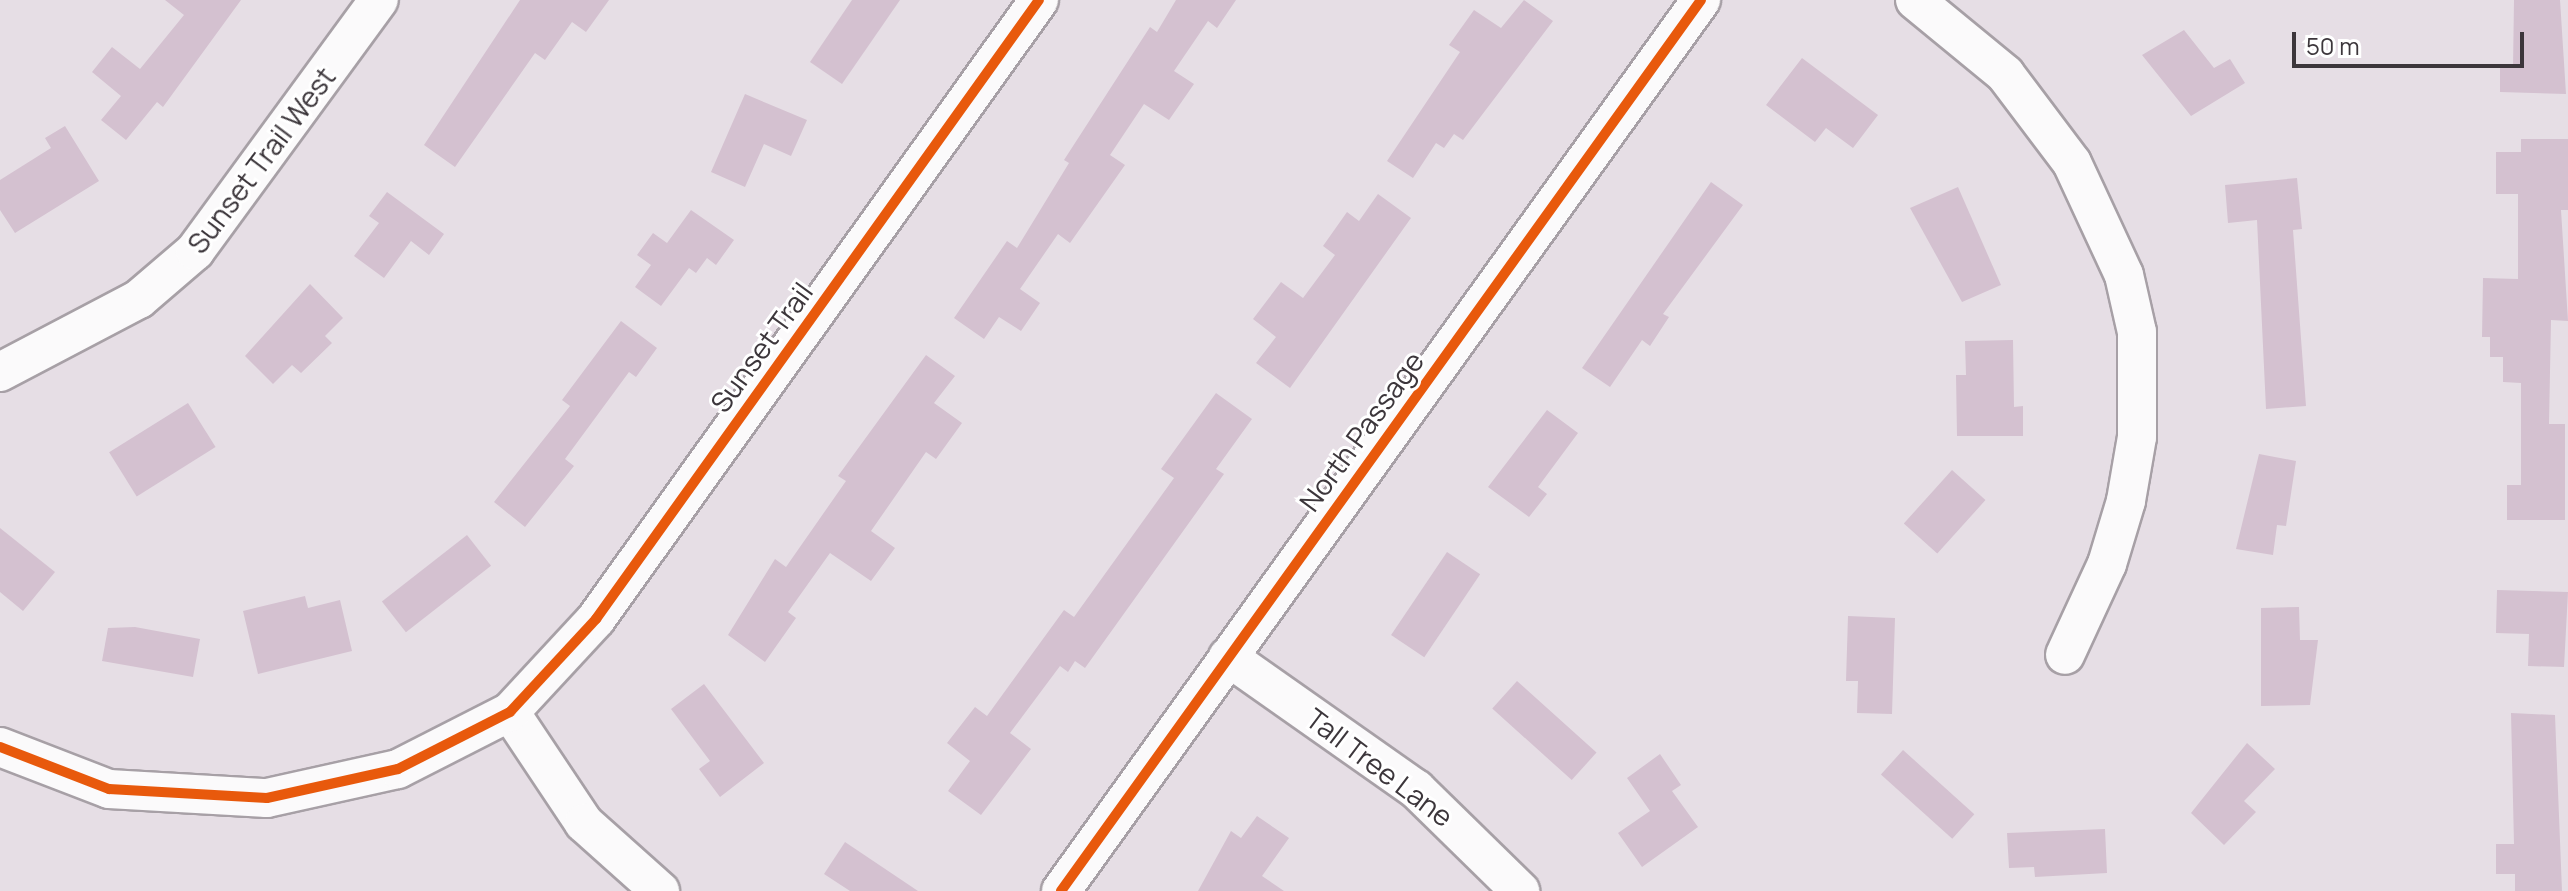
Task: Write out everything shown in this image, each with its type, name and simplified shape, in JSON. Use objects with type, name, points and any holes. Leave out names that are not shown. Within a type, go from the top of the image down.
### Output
[{"type":"street","name":"Sunset Trail West","points":[[0,372],[139,299],[195,251],[379,0]]},
{"type":"street","name":"Sunset Trail","points":[[510,712],[596,619],[1039,0]]},
{"type":"street","name":"North Passage","points":[[1061,891],[1701,0]]},
{"type":"street","points":[[1915,0],[1961,32],[2036,111],[2102,218],[2131,304],[2140,387],[2128,488],[2107,564],[2065,655]]},
{"type":"street","name":"Tall Tree Lane","points":[[1228,657],[1416,789],[1520,891]]},
{"type":"street","points":[[0,747],[109,789],[267,798],[398,769],[510,712],[584,823],[660,891]]},
{"type":"building","points":[[165,0],[241,0],[163,107],[157,102],[126,140],[101,120],[121,96],[92,72],[112,47],[140,69],[184,15]]},
{"type":"building","points":[[520,0],[609,0],[586,32],[572,22],[545,60],[535,53],[455,167],[424,145]]},
{"type":"building","points":[[852,0],[900,0],[842,84],[810,62]]},
{"type":"building","points":[[1176,0],[1236,0],[1217,28],[1208,21],[1174,71],[1194,84],[1169,120],[1144,104],[1110,155],[1125,165],[1070,243],[1058,234],[1020,289],[1040,303],[1021,331],[999,317],[984,339],[954,318],[1007,241],[1017,248],[1069,163],[1064,160],[1150,27],[1157,32]]},
{"type":"building","points":[[1524,0],[1553,21],[1463,140],[1454,134],[1444,148],[1436,143],[1413,178],[1387,161],[1460,52],[1449,45],[1474,10],[1501,28]]},
{"type":"building","points":[[2514,0],[2560,0],[2566,94],[2500,92],[2500,68],[2513,68]]},
{"type":"building","points":[[2184,30],[2214,68],[2230,59],[2245,83],[2191,116],[2142,55]]},
{"type":"building","points":[[1802,58],[1878,115],[1853,148],[1826,128],[1815,142],[1766,105]]},
{"type":"building","points":[[745,94],[807,120],[791,156],[764,144],[745,187],[711,172]]},
{"type":"building","points":[[65,126],[99,181],[15,233],[0,210],[0,180],[51,148],[45,138]]},
{"type":"building","points":[[2521,139],[2568,139],[2568,210],[2561,210],[2568,321],[2551,320],[2549,424],[2565,424],[2565,520],[2507,520],[2507,485],[2521,485],[2521,383],[2503,382],[2503,357],[2490,357],[2490,337],[2482,337],[2483,278],[2518,279],[2518,194],[2496,194],[2496,152],[2521,152]]},
{"type":"building","points":[[2297,178],[2302,229],[2293,230],[2306,406],[2266,409],[2257,220],[2228,223],[2225,185]]},
{"type":"building","points":[[1711,182],[1743,205],[1663,314],[1669,317],[1650,346],[1642,340],[1610,387],[1582,368]]},
{"type":"building","points":[[1958,187],[2001,285],[1962,302],[1910,208]]},
{"type":"building","points":[[387,192],[444,234],[429,255],[411,241],[384,278],[354,256],[379,223],[369,216]]},
{"type":"building","points":[[1378,194],[1411,218],[1290,388],[1256,363],[1276,337],[1253,319],[1281,282],[1303,298],[1335,255],[1323,246],[1347,212],[1359,221]]},
{"type":"building","points":[[691,210],[734,240],[716,265],[707,258],[696,273],[689,268],[661,306],[635,287],[651,265],[637,255],[653,233],[667,243]]},
{"type":"building","points":[[310,284],[343,318],[325,336],[332,343],[301,373],[292,365],[273,384],[245,356]]},
{"type":"building","points":[[621,321],[657,348],[636,377],[629,372],[565,459],[574,466],[525,527],[494,502],[570,406],[562,400]]},
{"type":"building","points":[[2013,340],[2014,407],[2023,406],[2023,436],[1957,436],[1956,375],[1966,375],[1965,341]]},
{"type":"building","points":[[926,355],[955,376],[934,403],[962,423],[936,459],[926,452],[871,531],[895,548],[871,581],[830,553],[788,612],[796,618],[765,662],[728,635],[775,559],[786,567],[846,481],[838,476]]},
{"type":"building","points":[[1216,393],[1252,419],[1216,469],[1224,474],[1085,668],[1075,661],[1068,672],[1060,666],[1010,733],[1031,749],[981,815],[948,791],[970,761],[947,743],[975,707],[987,716],[1064,610],[1074,617],[1174,478],[1161,469]]},
{"type":"building","points":[[188,403],[216,447],[137,496],[109,452]]},
{"type":"building","points":[[1547,410],[1578,433],[1538,487],[1547,494],[1529,517],[1488,487]]},
{"type":"building","points":[[2259,454],[2296,461],[2286,526],[2277,525],[2273,555],[2236,549]]},
{"type":"building","points":[[1952,470],[1985,500],[1937,554],[1904,524]]},
{"type":"building","points":[[0,528],[55,572],[23,611],[0,592]]},
{"type":"building","points":[[467,535],[491,566],[406,632],[382,601]]},
{"type":"building","points":[[1447,552],[1480,574],[1424,657],[1391,635]]},
{"type":"building","points":[[2497,590],[2568,592],[2564,667],[2528,666],[2529,634],[2496,633]]},
{"type":"building","points":[[305,596],[308,608],[340,600],[352,651],[258,674],[243,611]]},
{"type":"building","points":[[2299,607],[2300,640],[2318,640],[2310,705],[2261,706],[2261,608]]},
{"type":"building","points":[[1848,616],[1895,618],[1892,714],[1857,713],[1858,681],[1846,681]]},
{"type":"building","points":[[135,627],[200,639],[193,677],[102,661],[108,628]]},
{"type":"building","points":[[1517,681],[1597,753],[1572,780],[1492,708]]},
{"type":"building","points":[[704,684],[764,763],[720,797],[699,769],[710,761],[671,709]]},
{"type":"building","points":[[2511,713],[2555,715],[2562,891],[2515,891],[2515,874],[2496,874],[2496,844],[2514,844]]},
{"type":"building","points":[[2247,743],[2275,769],[2244,801],[2256,812],[2224,845],[2191,813]]},
{"type":"building","points":[[1903,750],[1974,814],[1952,839],[1881,775]]},
{"type":"building","points":[[1660,754],[1681,785],[1672,791],[1698,827],[1642,867],[1618,833],[1650,811],[1627,778]]},
{"type":"building","points":[[1257,816],[1289,838],[1262,876],[1284,891],[1198,891],[1231,831],[1241,838]]},
{"type":"building","points":[[2105,829],[2107,873],[2035,877],[2034,867],[2009,868],[2007,833]]},
{"type":"building","points":[[845,842],[918,891],[850,891],[824,874]]},
{"type":"cycle path","points":[[0,747],[109,789],[267,798],[398,769],[510,712],[596,619],[1039,0]]},
{"type":"cycle path","points":[[1061,891],[1701,0]]}]
